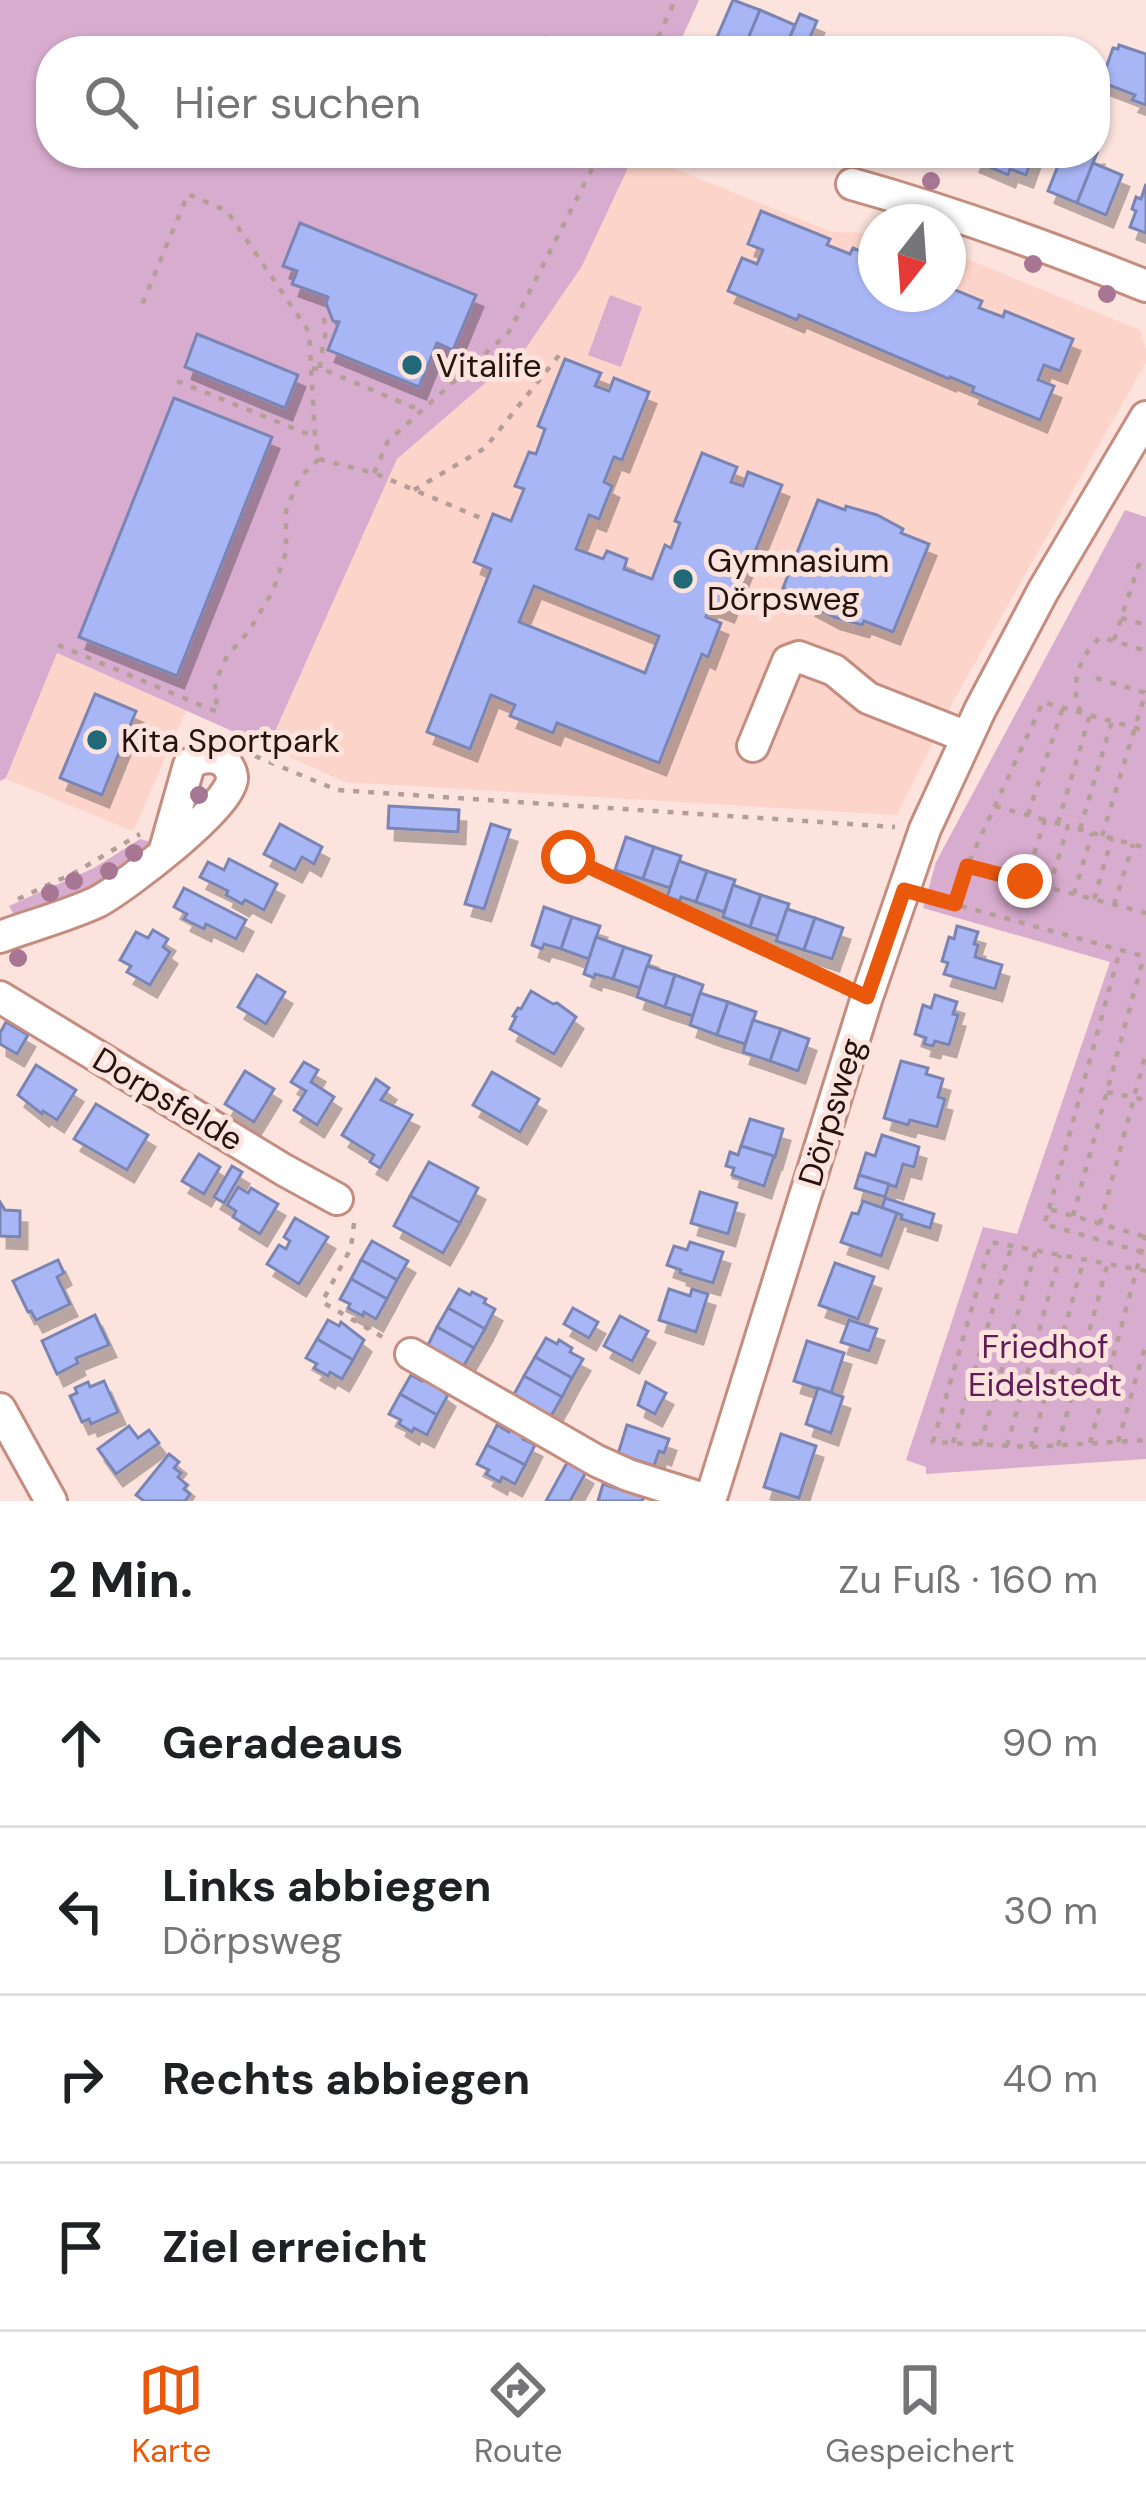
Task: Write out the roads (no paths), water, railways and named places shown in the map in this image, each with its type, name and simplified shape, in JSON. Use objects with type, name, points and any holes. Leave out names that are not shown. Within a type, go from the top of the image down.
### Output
[{"type":"street","points":[[852,184],[1031,240],[1146,286]]},
{"type":"street","name":"Dörpsweg","points":[[406,1351],[597,1462],[710,1501],[867,997],[925,829],[1043,591],[1134,464],[1146,417]]},
{"type":"street","points":[[753,746],[788,661],[799,657],[834,670],[868,698],[967,737]]},
{"type":"street","points":[[0,937],[97,902],[137,877],[166,845]]},
{"type":"street","name":"Dorpsfelde","points":[[0,997],[338,1199]]},
{"type":"street","points":[[0,1409],[51,1501]]},
{"type":"place","name":"Vitalife","points":[[412,365]]},
{"type":"place","name":"Gymnasium Dörpsweg","points":[[683,579]]},
{"type":"place","name":"Kita Sportpark","points":[[97,740]]},
{"type":"park label","name":"Friedhof Eidelstedt","points":[[1045,1365]]}]
